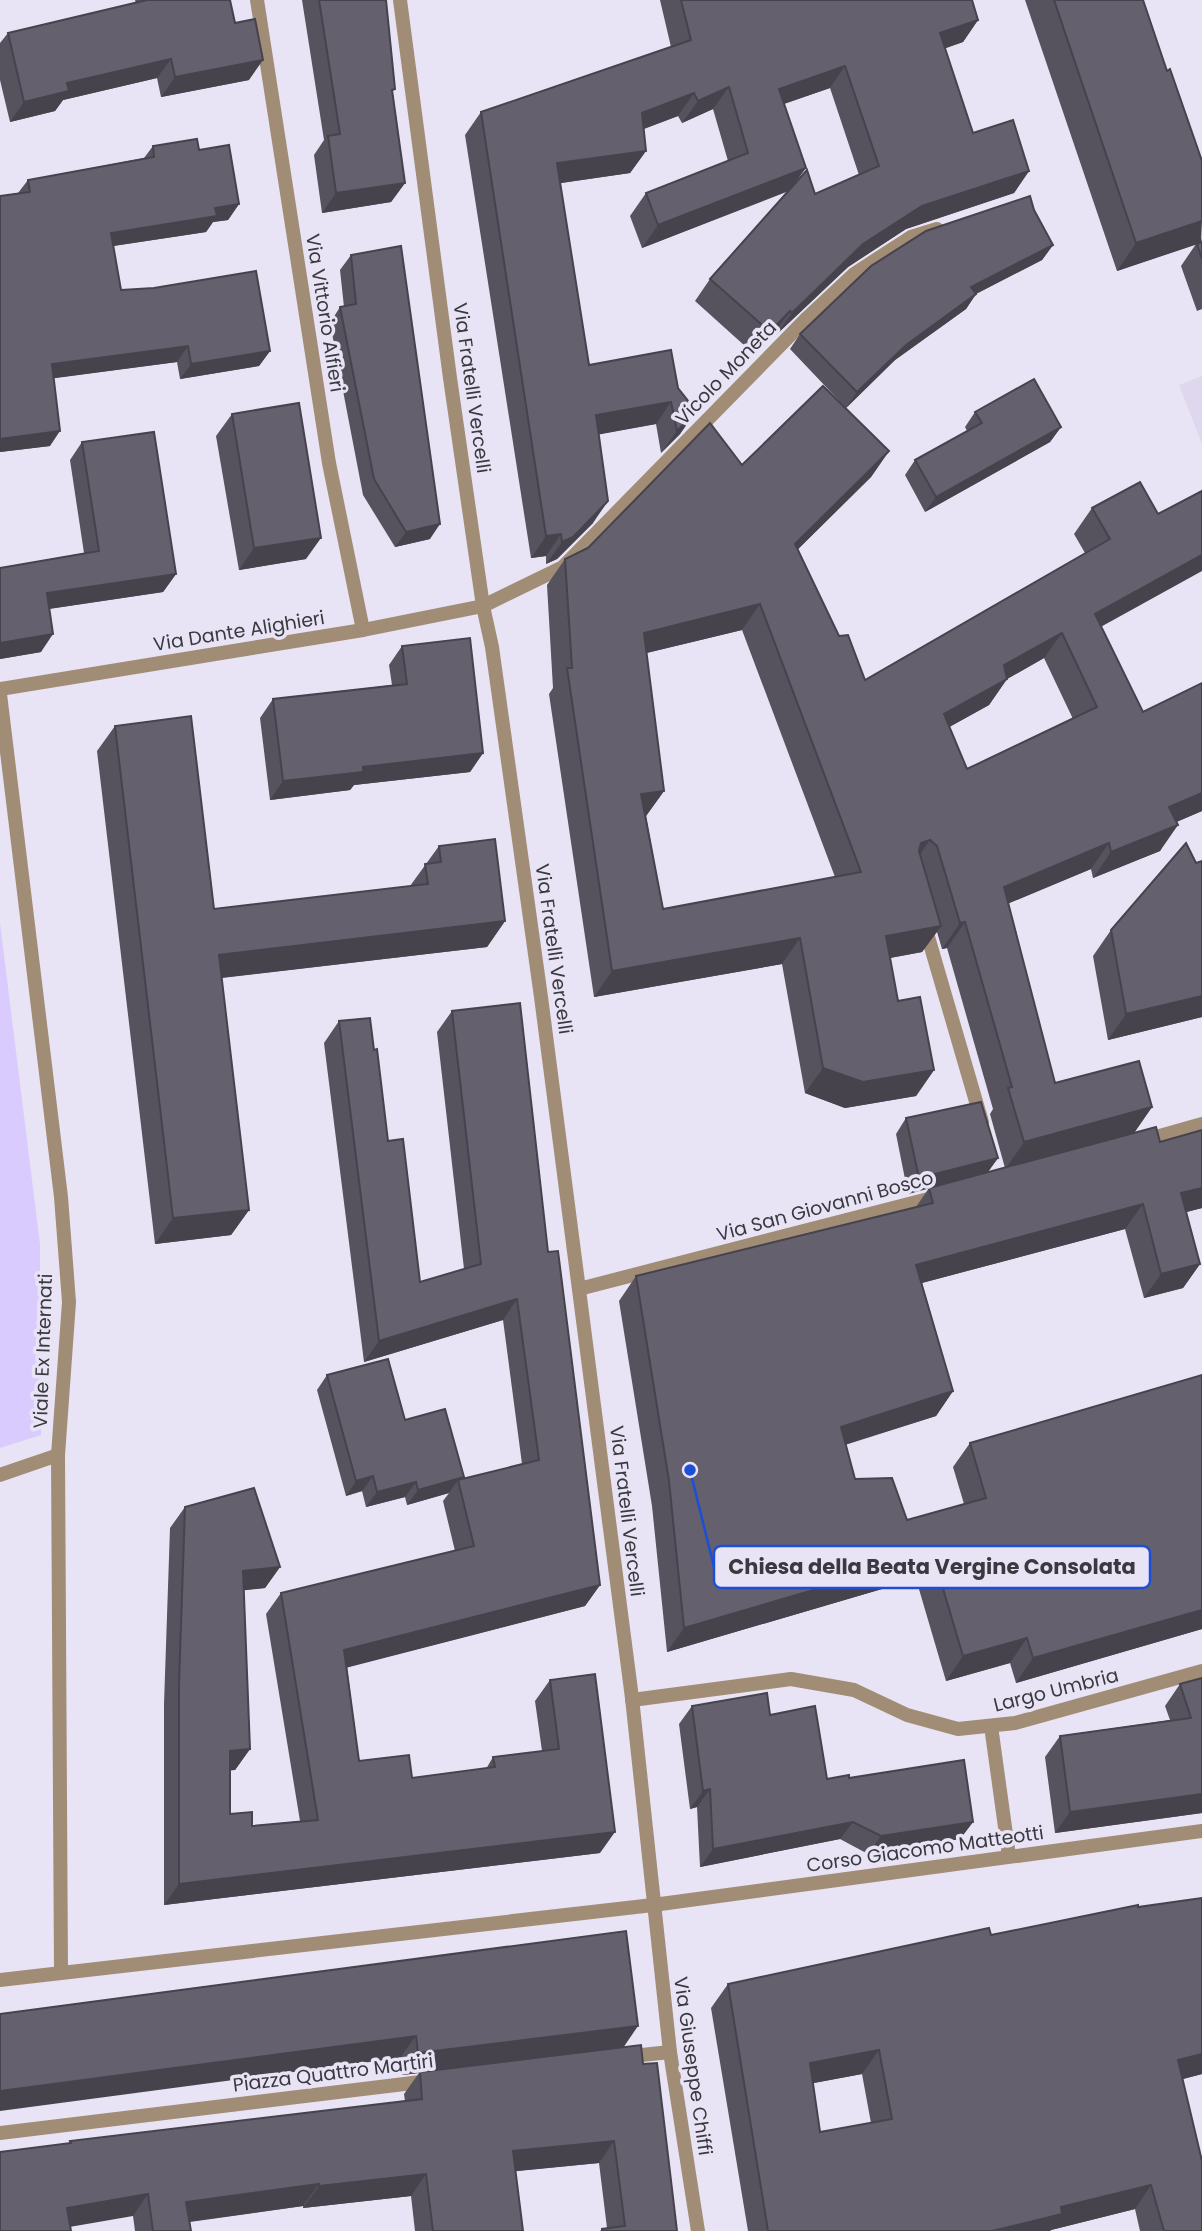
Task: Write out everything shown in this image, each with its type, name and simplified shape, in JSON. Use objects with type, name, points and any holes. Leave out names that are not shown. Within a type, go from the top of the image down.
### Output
[{"type":"street","name":"Via Vittorio Alfieri","points":[[257,0],[329,463],[363,630]]},
{"type":"street","name":"Via Fratelli Vercelli","points":[[400,0],[450,378],[538,970],[632,1700],[653,1905]]},
{"type":"street","name":"Vicolo Moneta","points":[[483,606],[563,567],[797,328],[854,274],[911,237],[951,224]]},
{"type":"street","name":"Via Dante Alighieri","points":[[0,692],[363,630],[483,606]]},
{"type":"street","name":"Viale Ex Internati","points":[[0,692],[61,1197],[69,1302],[58,1455],[61,1972]]},
{"type":"street","points":[[922,915],[988,1140]]},
{"type":"street","points":[[1126,1145],[1202,1124]]},
{"type":"street","name":"Via San Giovanni Bosco","points":[[579,1289],[947,1194]]},
{"type":"street","points":[[0,1475],[58,1455]]},
{"type":"street","name":"Largo Umbria","points":[[632,1700],[791,1679],[854,1690],[907,1715],[958,1729],[1015,1723],[1202,1671]]},
{"type":"street","points":[[991,1726],[1009,1856]]},
{"type":"street","name":"Corso Giacomo Matteotti","points":[[653,1905],[1202,1831]]},
{"type":"street","points":[[0,1980],[653,1905]]},
{"type":"street","name":"Via Giuseppe Chiffi","points":[[653,1905],[670,2052],[698,2231]]},
{"type":"street","points":[[602,2060],[670,2052]]},
{"type":"street","name":"Piazza Quattro Martiri","points":[[0,2133],[438,2080]]},
{"type":"shaded area","points":[[1202,376],[1202,444],[1179,385]]},
{"type":"shaded area","points":[[0,923],[40,1244],[41,1435],[0,1448]]},
{"type":"building","points":[[147,0],[230,0],[235,23],[255,19],[263,60],[175,77],[171,59],[67,83],[69,91],[24,102],[8,33]]},
{"type":"building","points":[[319,0],[386,0],[395,89],[392,90],[405,183],[336,193],[328,136],[340,134]]},
{"type":"building","points":[[681,0],[972,0],[978,20],[940,33],[973,133],[1013,120],[1029,171],[922,206],[863,244],[770,332],[710,279],[807,170],[815,194],[879,166],[845,66],[779,89],[806,168],[658,225],[646,193],[748,153],[729,87],[698,101],[694,93],[642,113],[646,151],[557,163],[589,365],[671,350],[678,388],[696,411],[677,431],[671,402],[596,415],[608,501],[573,537],[562,542],[561,534],[546,536],[481,112],[691,40]]},
{"type":"building","points":[[1054,0],[1143,0],[1202,161],[1202,221],[1136,243]]},
{"type":"building","points":[[197,139],[199,150],[229,145],[239,204],[215,208],[217,216],[111,233],[121,290],[154,288],[256,271],[270,351],[191,364],[188,346],[52,364],[60,431],[0,439],[0,196],[30,192],[28,180],[154,157],[153,146]]},
{"type":"building","points":[[1030,196],[1034,210],[1053,245],[971,287],[976,294],[906,345],[857,392],[800,334],[871,266],[926,231]]},
{"type":"building","points":[[1202,242],[1202,259],[1197,244]]},
{"type":"building","points":[[401,246],[440,524],[406,532],[374,479],[340,307],[356,304],[351,255]]},
{"type":"building","points":[[1034,379],[1061,427],[936,497],[915,460],[982,423],[975,412]]},
{"type":"building","points":[[823,386],[889,451],[795,544],[839,636],[848,635],[865,680],[1110,539],[1092,508],[1140,482],[1158,514],[1202,491],[1202,555],[1095,614],[1143,712],[1202,683],[1202,793],[1169,807],[1178,825],[1111,852],[1109,843],[1004,887],[1055,1083],[1139,1061],[1152,1107],[1024,1142],[1008,1088],[1012,1087],[965,922],[960,923],[937,846],[930,840],[921,843],[919,851],[941,926],[886,936],[898,1001],[920,997],[934,1070],[863,1082],[823,1068],[800,938],[612,971],[567,668],[572,668],[565,559],[588,548],[710,423],[742,465]],"holes":[[[760,604],[861,872],[663,909],[641,794],[664,791],[644,633]],[[1062,633],[1097,707],[967,769],[944,714],[1007,679],[1004,665]]]},
{"type":"building","points":[[299,403],[321,538],[254,548],[232,414]]},
{"type":"building","points":[[154,432],[176,574],[47,593],[53,634],[0,643],[0,568],[99,551],[82,442]]},
{"type":"building","points":[[470,638],[483,753],[363,767],[363,772],[283,781],[273,699],[407,684],[402,646]]},
{"type":"building","points":[[191,716],[214,909],[428,884],[425,864],[441,862],[439,846],[495,839],[505,921],[219,955],[249,1210],[173,1218],[115,726]]},
{"type":"building","points":[[1186,843],[1196,863],[1202,861],[1202,996],[1126,1014],[1111,930]]},
{"type":"building","points":[[520,1003],[548,1252],[558,1251],[600,1585],[344,1650],[359,1761],[409,1755],[412,1778],[495,1767],[493,1757],[559,1749],[550,1680],[595,1674],[615,1832],[179,1884],[179,1683],[185,1507],[254,1488],[280,1567],[243,1571],[250,1749],[230,1751],[230,1814],[252,1812],[252,1826],[318,1820],[281,1593],[474,1546],[458,1480],[539,1460],[517,1299],[379,1341],[339,1021],[370,1018],[374,1050],[377,1049],[388,1141],[403,1139],[420,1282],[481,1264],[452,1011]]},
{"type":"building","points":[[981,1102],[998,1158],[919,1178],[906,1118]]},
{"type":"building","points":[[1156,1127],[1160,1142],[1202,1130],[1202,1188],[1181,1193],[1200,1264],[1161,1274],[1143,1204],[916,1265],[953,1391],[841,1427],[855,1479],[892,1478],[907,1520],[986,1498],[970,1443],[1202,1375],[1202,1610],[1033,1658],[1027,1638],[963,1656],[933,1555],[684,1628],[669,1481],[636,1276],[933,1203],[929,1188]]},
{"type":"building","points":[[388,1359],[405,1420],[445,1409],[464,1477],[418,1490],[416,1482],[377,1492],[373,1476],[356,1481],[327,1375]]},
{"type":"building","points":[[1202,1678],[1202,1794],[1070,1812],[1060,1736],[1191,1718],[1180,1684]]},
{"type":"building","points":[[767,1693],[770,1715],[815,1706],[827,1779],[964,1760],[973,1822],[881,1836],[853,1822],[713,1849],[710,1789],[703,1791],[692,1706]]},
{"type":"building","points":[[1202,1898],[1202,2054],[1178,2060],[1202,2161],[1202,2231],[1164,2231],[1151,2185],[1061,2207],[1062,2214],[992,2231],[768,2231],[728,1984],[989,1928],[991,1935],[1138,1907]],"holes":[[[879,2050],[892,2119],[820,2132],[810,2063]]]},
{"type":"building","points":[[626,1931],[638,2026],[418,2053],[416,2036],[0,2091],[0,2014]]},
{"type":"building","points":[[641,2045],[643,2064],[657,2063],[677,2231],[602,2231],[625,2226],[614,2141],[513,2151],[523,2231],[433,2231],[426,2174],[319,2184],[186,2202],[191,2231],[153,2231],[148,2194],[67,2208],[71,2231],[0,2231],[0,2152],[71,2143],[70,2141],[422,2099],[420,2072]]},
{"type":"place","name":"Chiesa della Beata Vergine Consolata","points":[[690,1470]]}]
